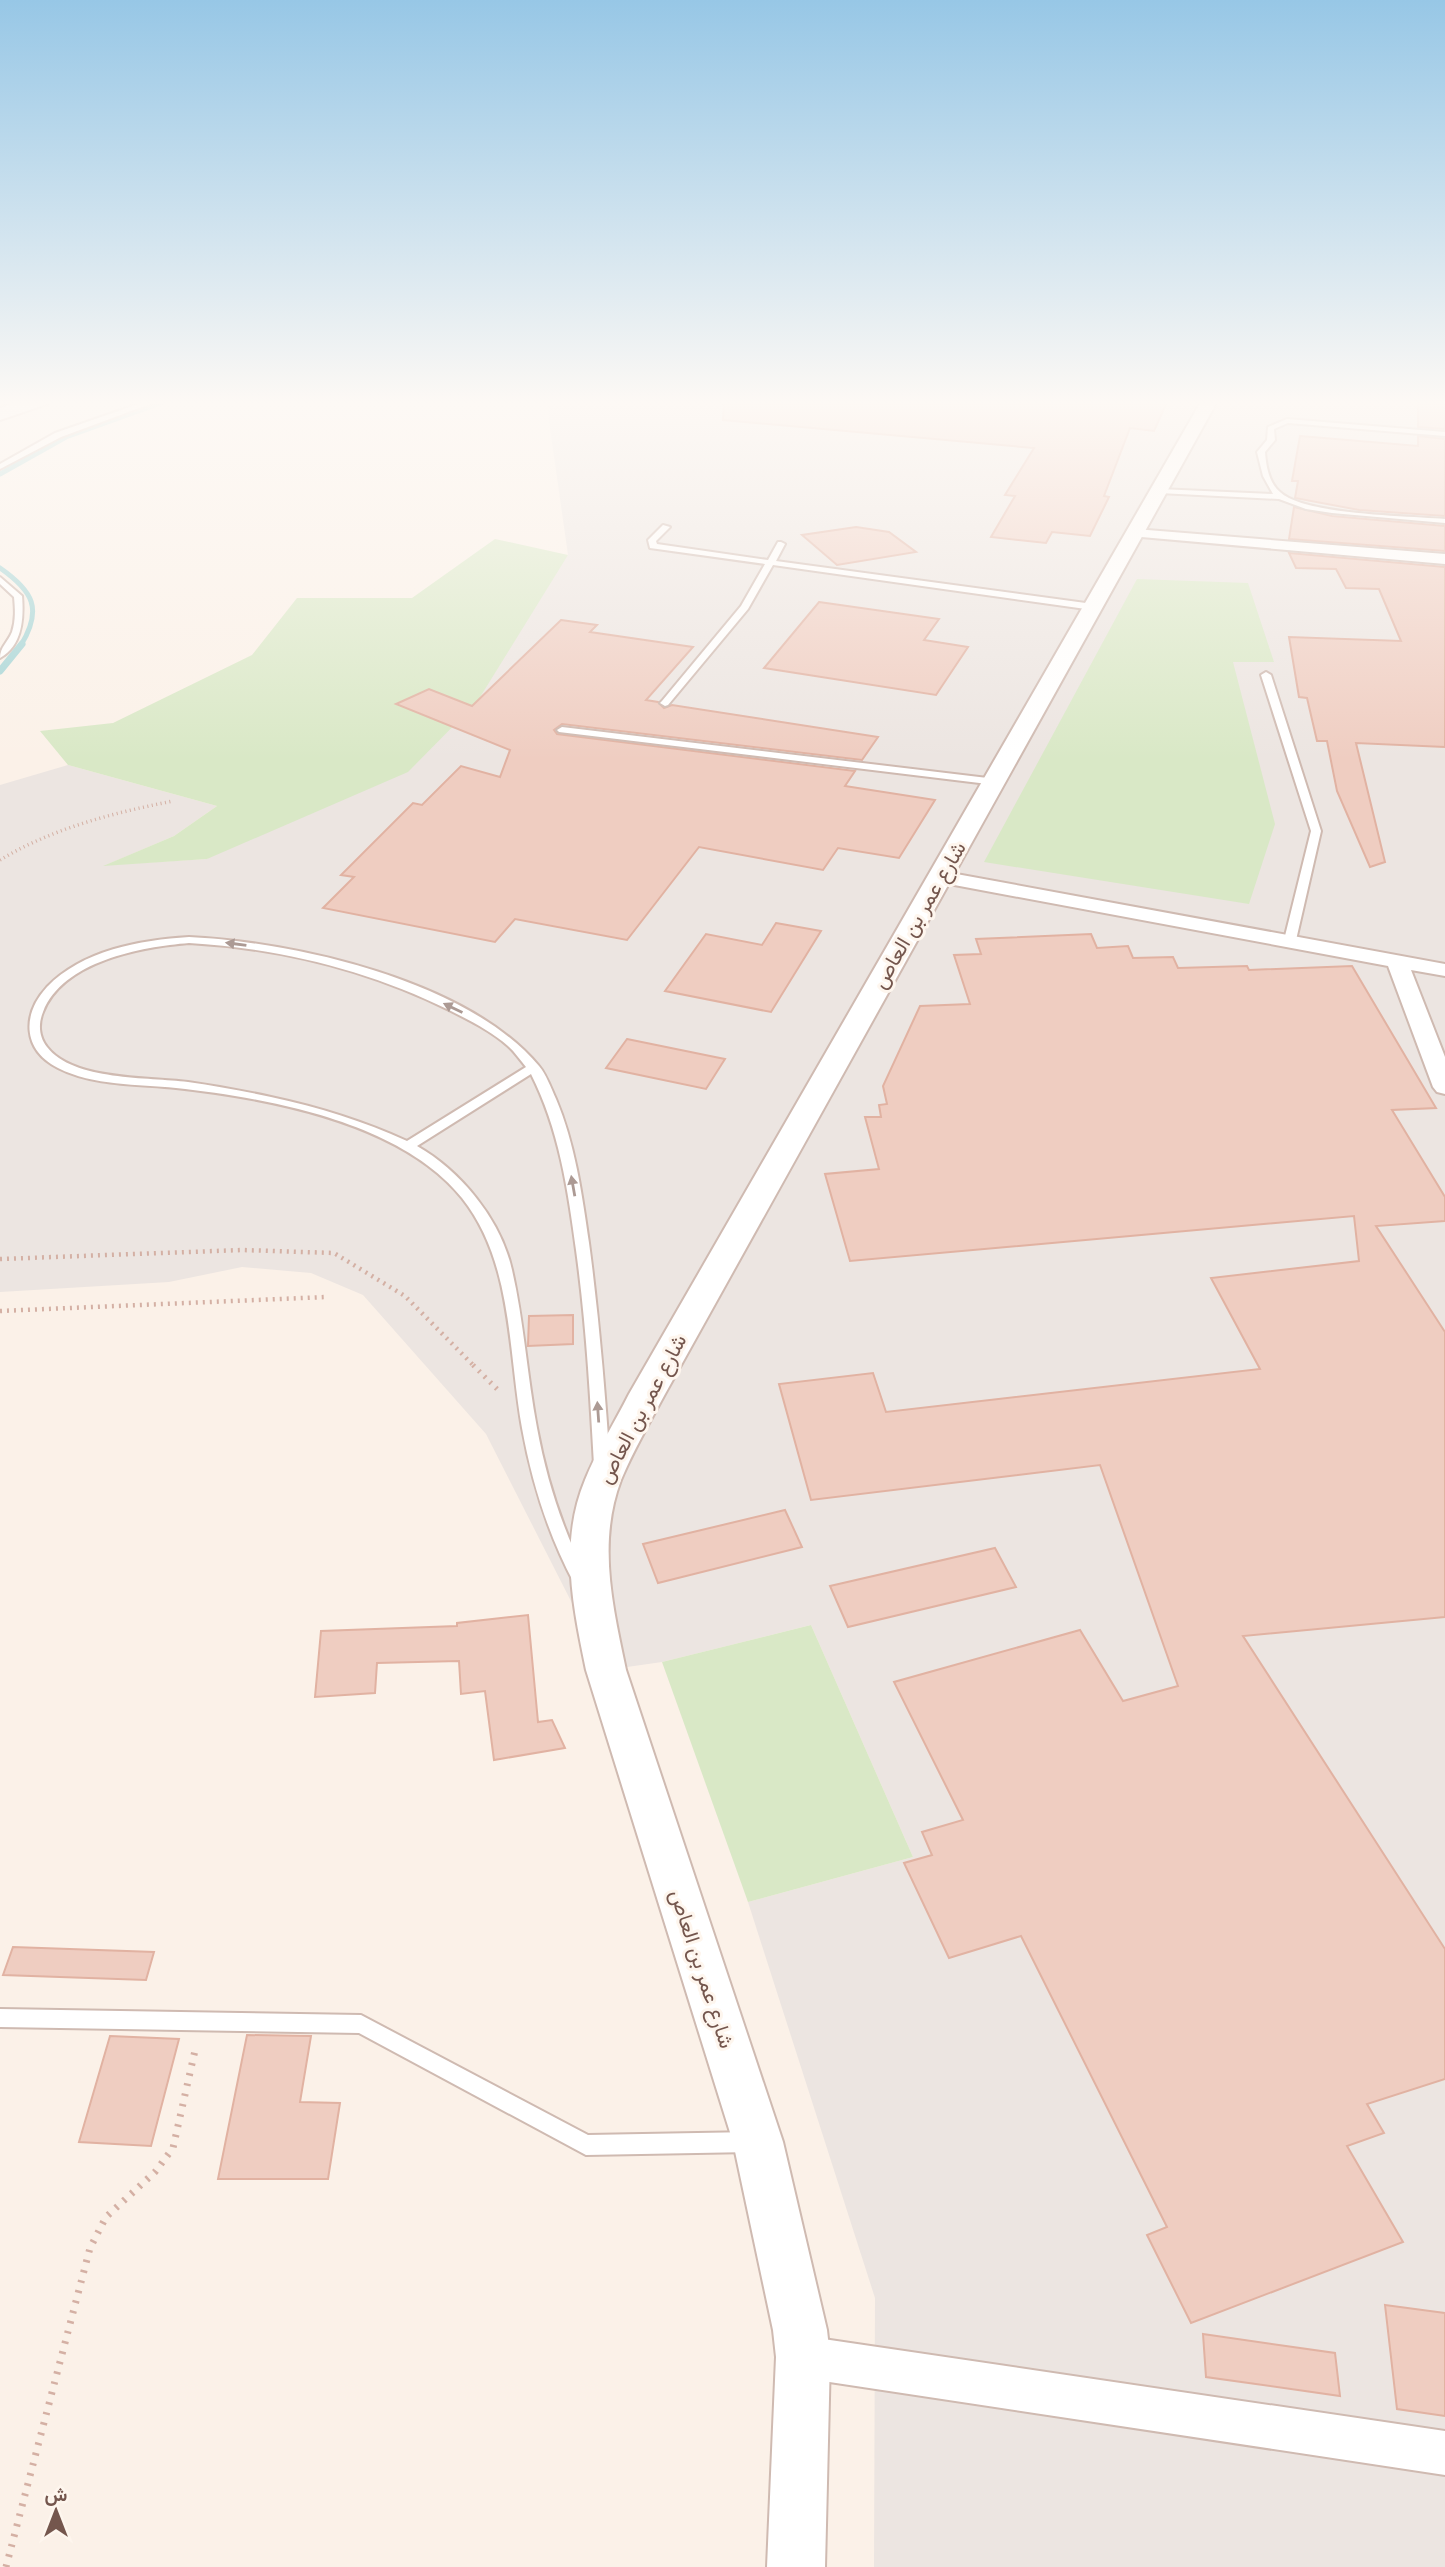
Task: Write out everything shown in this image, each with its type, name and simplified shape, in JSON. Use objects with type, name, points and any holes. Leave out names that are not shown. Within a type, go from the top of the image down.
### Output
[{"type":"street","name":"شارع عمر بن العاص","points":[[796,2567],[803,2357],[758,2142],[606,1670],[591,1597],[588,1549],[590,1525],[603,1480],[654,1382],[1143,520]]},
{"type":"street","points":[[1135,533],[1445,559]]},
{"type":"street","points":[[940,877],[1445,970]]},
{"type":"street","points":[[1397,962],[1445,1087]]},
{"type":"street","points":[[803,2357],[1445,2453]]},
{"type":"lane","points":[[666,527],[652,540],[653,546],[1093,607]]},
{"type":"lane","points":[[665,703],[745,607],[781,544]]},
{"type":"lane","points":[[0,579],[18,597],[21,620],[9,647],[0,655]]},
{"type":"lane","points":[[1266,676],[1316,831],[1290,940]]},
{"type":"lane","points":[[562,730],[996,782]]},
{"type":"lane","points":[[591,1597],[558,1537],[541,1477],[505,1268],[496,1240],[481,1213],[463,1191],[436,1165],[408,1146],[340,1121],[269,1101],[195,1087],[91,1074],[56,1063],[43,1052],[36,1039],[34,1025],[37,1011],[45,997],[66,978],[94,961],[117,953],[166,942],[230,943],[338,965],[424,994],[490,1028],[534,1067],[555,1112],[578,1210],[593,1325],[603,1480]]},
{"type":"lane","points":[[408,1146],[534,1067]]},
{"type":"lane","points":[[0,2018],[361,2024],[586,2145],[758,2142]]},
{"type":"path","points":[[0,860],[16,849],[90,821],[173,801]]},
{"type":"path","points":[[0,1259],[242,1250],[334,1253],[405,1296],[530,1423]]},
{"type":"path","points":[[0,1311],[326,1297]]},
{"type":"path","points":[[6,2567],[90,2248],[106,2217],[155,2172],[173,2148],[202,2022]]},
{"type":"shaded area","points":[[563,520],[1445,520],[1445,2567],[874,2567],[875,2298],[748,1902],[913,1857],[811,1625],[662,1662],[606,1670],[486,1434],[363,1295],[311,1273],[242,1267],[169,1282],[0,1292],[0,785],[68,765],[217,806],[174,836],[106,865],[207,859],[568,555]]},
{"type":"green space","points":[[495,539],[568,555],[477,702],[408,772],[207,859],[103,866],[174,836],[217,806],[68,765],[40,731],[113,723],[252,655],[297,598],[412,598]]},
{"type":"green space","points":[[1137,579],[1248,583],[1274,662],[1233,662],[1275,824],[1249,904],[984,862]]},
{"type":"green space","points":[[811,1625],[913,1857],[748,1902],[662,1662]]},
{"type":"building","points":[[1001,520],[1098,520],[1090,536],[1052,532],[1046,543],[991,537]]},
{"type":"building","points":[[1292,520],[1375,520],[1445,526],[1445,551],[1289,539]]},
{"type":"building","points":[[856,527],[889,532],[916,552],[837,565],[802,535]]},
{"type":"building","points":[[1289,553],[1445,567],[1445,747],[1356,743],[1385,862],[1370,867],[1337,791],[1327,741],[1317,741],[1307,698],[1299,697],[1289,637],[1401,641],[1379,589],[1346,588],[1336,569],[1296,568]]},
{"type":"building","points":[[819,602],[939,619],[924,640],[968,647],[936,695],[764,668]]},
{"type":"building","points":[[561,620],[597,625],[590,632],[693,647],[646,700],[658,702],[664,708],[672,705],[878,737],[862,760],[562,724],[554,730],[557,734],[855,771],[845,786],[935,800],[899,858],[838,848],[823,870],[699,847],[627,940],[515,919],[495,942],[323,908],[354,877],[341,875],[413,803],[422,805],[461,766],[500,777],[510,750],[396,704],[429,689],[472,706]]},
{"type":"building","points":[[776,923],[821,931],[771,1012],[665,991],[706,934],[762,945]]},
{"type":"building","points":[[1091,934],[1097,948],[1128,946],[1133,958],[1173,957],[1178,968],[1247,966],[1249,970],[1352,966],[1436,1108],[1392,1110],[1445,1197],[1445,1221],[1376,1226],[1445,1332],[1445,1617],[1243,1636],[1445,1949],[1445,2079],[1367,2104],[1384,2133],[1347,2146],[1403,2242],[1191,2323],[1147,2235],[1167,2227],[1021,1936],[949,1958],[904,1863],[932,1855],[922,1832],[963,1820],[894,1682],[1080,1630],[1123,1701],[1178,1686],[1100,1465],[811,1500],[779,1384],[873,1373],[886,1412],[1260,1369],[1211,1278],[1359,1261],[1354,1216],[850,1261],[825,1174],[879,1169],[865,1117],[881,1117],[879,1105],[887,1104],[883,1086],[920,1006],[970,1004],[954,955],[981,954],[976,939]]},
{"type":"building","points":[[627,1039],[725,1059],[706,1089],[606,1068]]},
{"type":"building","points":[[573,1315],[573,1344],[528,1346],[529,1316]]},
{"type":"building","points":[[785,1510],[802,1547],[658,1583],[643,1544]]},
{"type":"building","points":[[995,1548],[1016,1587],[848,1627],[830,1586]]},
{"type":"building","points":[[528,1615],[538,1722],[552,1720],[565,1748],[494,1760],[485,1691],[461,1694],[459,1661],[377,1663],[375,1693],[315,1697],[321,1631],[457,1626],[457,1623]]},
{"type":"building","points":[[13,1947],[154,1952],[146,1980],[3,1975]]},
{"type":"building","points":[[247,2035],[311,2036],[300,2102],[340,2103],[328,2179],[218,2179]]},
{"type":"building","points":[[110,2036],[179,2039],[151,2146],[79,2142]]},
{"type":"building","points":[[1385,2305],[1445,2313],[1445,2416],[1397,2409]]},
{"type":"building","points":[[1203,2334],[1335,2353],[1340,2396],[1206,2377]]},
{"type":"waterway","points":[[0,568],[20,585],[31,602],[32,621],[21,645]]},
{"type":"waterway","points":[[0,671],[22,644]]}]
